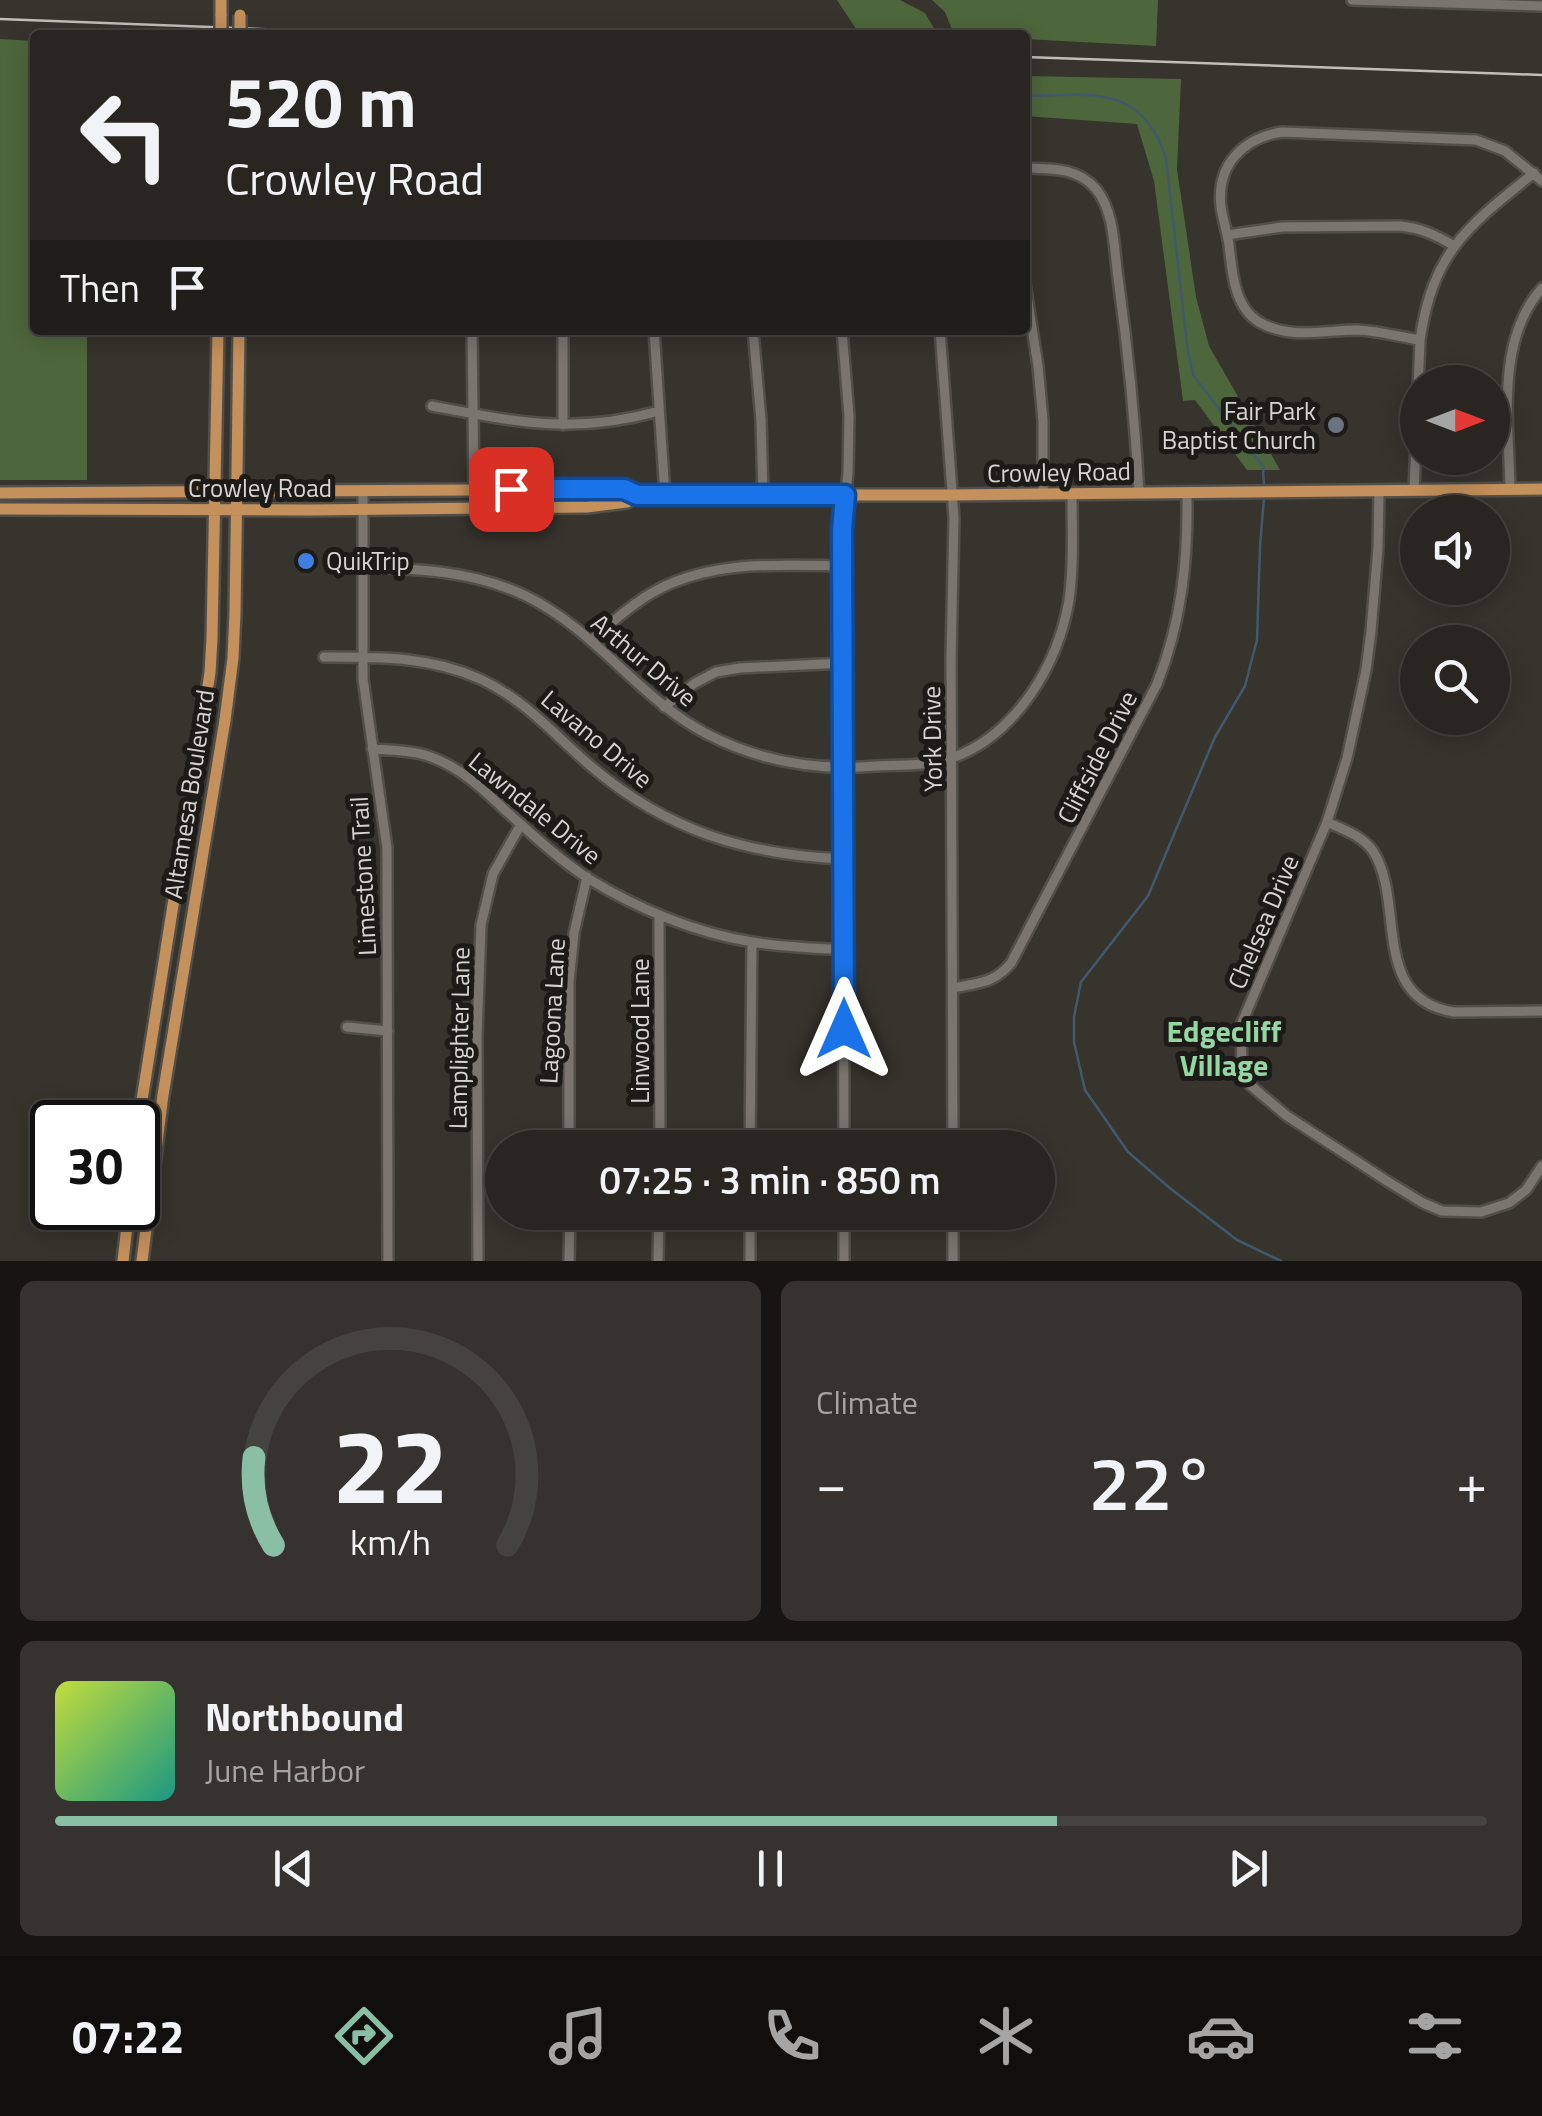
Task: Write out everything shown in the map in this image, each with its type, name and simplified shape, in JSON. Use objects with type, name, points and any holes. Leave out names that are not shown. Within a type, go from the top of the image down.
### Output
[{"type":"main road","points":[[220,30],[221,0]]},
{"type":"main road","points":[[240,0],[240,30]]},
{"type":"main road","name":"Altamesa Boulevard","points":[[142,1100],[209,677],[218,335]]},
{"type":"main road","name":"Altamesa Boulevard","points":[[142,1261],[163,1094],[226,720],[235,613],[240,335]]},
{"type":"main road","name":"Crowley Road","points":[[0,494],[474,488],[624,489],[637,495],[1542,489]]},
{"type":"main road","name":"Crowley Road","points":[[0,509],[587,507],[627,502],[637,495]]},
{"type":"main road","points":[[209,677],[230,680]]},
{"type":"main road","points":[[162,964],[184,968]]},
{"type":"main road","points":[[123,1261],[127,1230]]},
{"type":"street","points":[[1352,0],[1542,6]]},
{"type":"street","points":[[1414,490],[1420,340],[1432,286],[1454,246],[1478,218],[1538,177],[1506,151],[1460,138],[1301,132],[1263,136],[1247,144],[1230,162],[1221,204],[1238,292],[1246,308],[1257,320],[1282,331],[1362,330],[1420,340]]},
{"type":"street","points":[[1030,168],[1075,173],[1093,186],[1107,209],[1133,398],[1139,493]]},
{"type":"street","points":[[1227,235],[1282,227],[1400,226],[1434,234],[1454,246]]},
{"type":"street","points":[[1510,490],[1510,355],[1519,324],[1542,288]]},
{"type":"street","points":[[1030,320],[1041,402],[1043,494]]},
{"type":"street","points":[[472,335],[474,488]]},
{"type":"street","points":[[563,335],[563,425]]},
{"type":"street","points":[[654,335],[665,495]]},
{"type":"street","points":[[754,335],[763,495]]},
{"type":"street","points":[[842,335],[849,416],[842,530],[844,1130]]},
{"type":"street","name":"York Drive","points":[[941,335],[954,518],[953,1130]]},
{"type":"street","points":[[432,406],[531,424],[563,425],[594,425],[659,411]]},
{"type":"street","name":"Limestone Trail","points":[[363,490],[362,658],[387,848],[388,1261]]},
{"type":"street","name":"Chelsea Drive","points":[[1379,491],[1378,548],[1366,670],[1344,773],[1242,1025],[1240,1052],[1247,1080],[1286,1116],[1387,1182],[1442,1211],[1481,1212],[1509,1204],[1526,1190],[1542,1166]]},
{"type":"street","name":"Cliffside Drive","points":[[953,988],[1000,976],[1011,963],[1158,684],[1183,598],[1188,493]]},
{"type":"street","name":"Arthur Drive","points":[[363,568],[432,569],[479,579],[528,597],[590,640],[664,707],[708,734],[760,756],[795,764],[844,767],[928,762],[952,758],[990,737],[1029,696],[1051,658],[1068,604],[1072,494]]},
{"type":"street","points":[[590,640],[656,591],[706,572],[758,566],[843,566]]},
{"type":"street","name":"Lavano Drive","points":[[324,658],[410,660],[478,678],[513,696],[616,786],[681,825],[758,850],[844,859]]},
{"type":"street","points":[[664,707],[716,672],[844,663]]},
{"type":"street","name":"Lawndale Drive","points":[[372,749],[424,755],[449,765],[470,778],[553,853],[622,898],[715,934],[752,942],[844,950]]},
{"type":"street","points":[[1327,822],[1359,838],[1376,856],[1400,973],[1420,998],[1454,1012],[1542,1012]]},
{"type":"street","name":"Lamplighter Lane","points":[[478,1261],[477,1036],[481,925],[492,874],[521,824]]},
{"type":"street","name":"Lagoona Lane","points":[[568,1130],[569,982],[574,933],[587,877]]},
{"type":"street","name":"Linwood Lane","points":[[660,914],[660,1130]]},
{"type":"street","points":[[750,1130],[752,942]]},
{"type":"street","points":[[346,1027],[388,1031]]},
{"type":"street","points":[[570,1230],[570,1261]]},
{"type":"street","points":[[658,1261],[659,1230]]},
{"type":"street","points":[[750,1230],[750,1261]]},
{"type":"street","points":[[844,1230],[844,1261]]},
{"type":"street","points":[[953,1230],[953,1261]]},
{"type":"green space","points":[[837,0],[900,0],[925,13],[935,30],[857,30]]},
{"type":"green space","points":[[932,0],[1158,0],[1156,46],[1030,39],[1030,30],[952,30],[945,12]]},
{"type":"green space","points":[[0,39],[30,41],[30,335],[87,335],[87,480],[0,480]]},
{"type":"green space","points":[[1030,76],[1181,79],[1177,169],[1196,297],[1209,346],[1280,470],[1247,470],[1195,400],[1183,401],[1154,181],[1137,124],[1030,116]]},
{"type":"waterway","points":[[1030,96],[1111,98],[1128,105],[1156,134],[1166,158],[1193,375],[1263,466],[1264,489]]},
{"type":"waterway","points":[[1264,497],[1257,640],[1245,686],[1215,737],[1148,896],[1081,982],[1074,1042],[1085,1090],[1128,1152],[1237,1240],[1281,1261]]},
{"type":"railway","points":[[0,19],[287,30]]},
{"type":"railway","points":[[1030,57],[1542,75]]},
{"type":"place","name":"Fair Park Baptist Church","points":[[1336,425]]},
{"type":"place","name":"QuikTrip","points":[[306,561]]},
{"type":"district","name":"Edgecliff Village","points":[[1224,1048]]},
{"type":"route","points":[[511,489],[624,489],[637,495],[845,495],[844,1029]]}]
